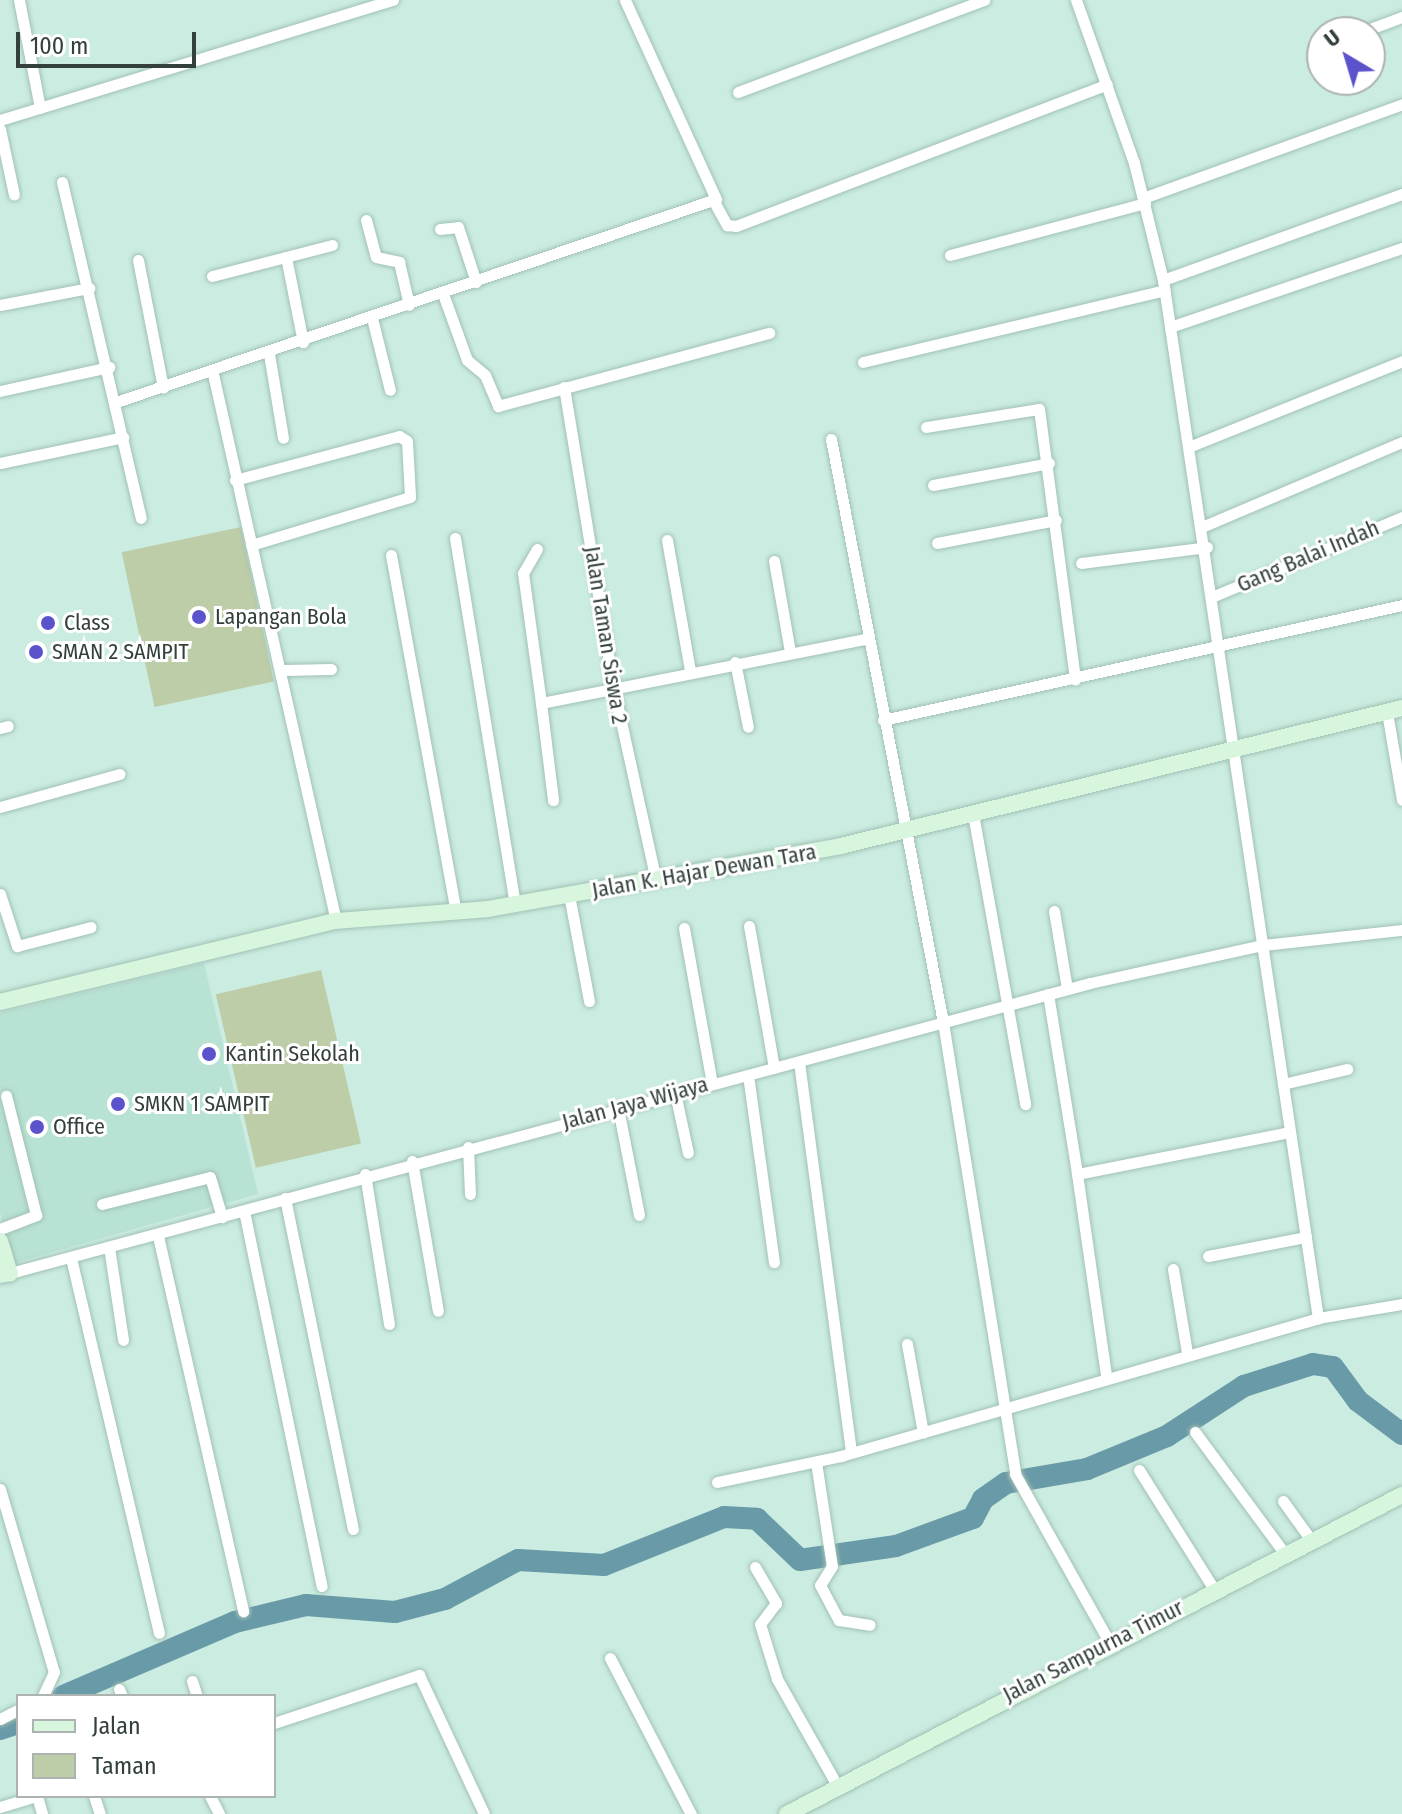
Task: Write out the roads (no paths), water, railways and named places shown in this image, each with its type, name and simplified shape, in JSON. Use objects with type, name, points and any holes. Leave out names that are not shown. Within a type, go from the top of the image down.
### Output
[{"type":"street","points":[[19,0],[40,108]]},
{"type":"street","points":[[0,120],[393,0]]},
{"type":"street","points":[[116,402],[213,374],[713,200],[718,194],[625,0]]},
{"type":"street","points":[[738,92],[984,0]]},
{"type":"street","points":[[1076,0],[1107,84],[1144,201],[1164,285],[1238,752],[1318,1318]]},
{"type":"street","points":[[713,200],[727,225],[736,226],[1107,84]]},
{"type":"street","points":[[950,255],[1144,201],[1402,104]]},
{"type":"street","points":[[0,129],[14,195]]},
{"type":"street","points":[[62,182],[109,367],[141,518]]},
{"type":"street","points":[[863,362],[1164,285],[1402,194]]},
{"type":"street","points":[[366,220],[376,257],[399,262],[409,305]]},
{"type":"street","points":[[440,229],[458,227],[476,282]]},
{"type":"street","points":[[212,276],[332,245]]},
{"type":"street","points":[[1170,327],[1402,248]]},
{"type":"street","points":[[286,257],[303,342]]},
{"type":"street","points":[[138,260],[163,388]]},
{"type":"street","points":[[0,305],[89,288]]},
{"type":"street","points":[[443,294],[467,360],[485,375],[494,404],[769,333]]},
{"type":"street","points":[[372,318],[390,390]]},
{"type":"street","points":[[269,354],[283,438]]},
{"type":"street","points":[[1191,446],[1402,361]]},
{"type":"street","points":[[0,391],[109,367]]},
{"type":"street","points":[[213,374],[235,480],[284,670],[336,921]]},
{"type":"street","name":"Jalan Taman Siswa 2","points":[[564,387],[613,685],[656,881]]},
{"type":"street","points":[[926,427],[1036,406],[1049,463],[1075,680]]},
{"type":"street","points":[[235,480],[399,436],[407,441],[410,497],[251,545]]},
{"type":"street","points":[[0,463],[123,437]]},
{"type":"street","points":[[831,439],[864,639],[906,830],[943,1022],[1018,1488],[1110,1643]]},
{"type":"street","points":[[1204,526],[1402,442]]},
{"type":"street","points":[[933,485],[1049,463]]},
{"type":"street","name":"Gang Balai Indah","points":[[1214,596],[1402,517]]},
{"type":"street","points":[[937,543],[1056,520]]},
{"type":"street","points":[[455,538],[515,905]]},
{"type":"street","points":[[667,540],[690,671]]},
{"type":"street","points":[[1081,563],[1207,547]]},
{"type":"street","points":[[537,549],[523,573],[553,800]]},
{"type":"street","points":[[391,555],[456,913]]},
{"type":"street","points":[[774,561],[790,652]]},
{"type":"street","points":[[883,720],[1222,650],[1402,605]]},
{"type":"street","points":[[541,703],[613,685],[864,639]]},
{"type":"street","points":[[735,662],[748,727]]},
{"type":"street","points":[[284,670],[331,669]]},
{"type":"street","points":[[1394,710],[1402,800]]},
{"type":"street","name":"Jalan K. Hajar Dewan Tara","points":[[0,1002],[336,921],[456,913],[515,905],[656,881],[906,830],[1238,752],[1394,710]]},
{"type":"street","points":[[0,807],[120,774]]},
{"type":"street","points":[[973,814],[1012,1004],[1025,1104]]},
{"type":"street","points":[[0,894],[17,946],[91,927]]},
{"type":"street","points":[[569,895],[589,1001]]},
{"type":"street","points":[[1054,911],[1067,989]]},
{"type":"street","points":[[749,926],[774,1068]]},
{"type":"street","points":[[684,928],[712,1083]]},
{"type":"street","name":"Jalan Jaya Wijaya","points":[[5,1274],[158,1236],[412,1161],[799,1062],[1067,989],[1263,945],[1402,930]]},
{"type":"street","points":[[1048,994],[1106,1375]]},
{"type":"street","points":[[799,1062],[851,1453]]},
{"type":"street","points":[[1283,1084],[1347,1069]]},
{"type":"street","points":[[748,1075],[774,1262]]},
{"type":"street","points":[[675,1093],[688,1153]]},
{"type":"street","points":[[0,1229],[36,1215],[6,1096]]},
{"type":"street","points":[[618,1108],[639,1215]]},
{"type":"street","points":[[1077,1174],[1290,1132]]},
{"type":"street","points":[[468,1147],[470,1194]]},
{"type":"street","points":[[412,1161],[438,1311]]},
{"type":"street","points":[[365,1174],[389,1324]]},
{"type":"street","points":[[102,1204],[210,1177],[222,1217]]},
{"type":"street","points":[[285,1198],[353,1529]]},
{"type":"street","points":[[244,1211],[322,1586]]},
{"type":"street","points":[[158,1236],[243,1611]]},
{"type":"street","points":[[1208,1256],[1306,1237]]},
{"type":"street","points":[[0,1241],[5,1274]]},
{"type":"street","points":[[109,1247],[123,1340]]},
{"type":"street","points":[[71,1258],[159,1633]]},
{"type":"street","points":[[1173,1269],[1187,1353]]},
{"type":"street","points":[[717,1482],[851,1453],[1106,1375],[1318,1318],[1402,1304]]},
{"type":"street","points":[[907,1344],[923,1433]]},
{"type":"street","points":[[1195,1432],[1285,1554]]},
{"type":"street","points":[[816,1462],[832,1563],[820,1583],[833,1611],[843,1622],[870,1625]]},
{"type":"street","points":[[1139,1470],[1214,1589]]},
{"type":"street","points":[[0,1489],[54,1672],[44,1694]]},
{"type":"street","name":"Jalan Sampurna Timur","points":[[787,1814],[1214,1589],[1402,1495]]},
{"type":"street","points":[[1283,1501],[1311,1540]]},
{"type":"street","points":[[755,1567],[775,1601],[760,1624],[777,1679],[838,1787]]},
{"type":"street","points":[[610,1658],[691,1814]]},
{"type":"street","points":[[276,1722],[419,1675],[484,1814]]},
{"type":"street","points":[[192,1681],[196,1694]]},
{"type":"street","points":[[0,1807],[30,1798]]},
{"type":"waterway","points":[[68,1694],[235,1622],[306,1605],[395,1612],[445,1599],[518,1560],[604,1565],[724,1517],[757,1519],[800,1560],[896,1546],[973,1518],[983,1499],[1006,1483],[1087,1469],[1167,1436],[1244,1386],[1313,1364],[1333,1367],[1358,1401],[1402,1434]]},
{"type":"waterway","points":[[0,1729],[16,1724]]},
{"type":"place","name":"Lapangan Bola","points":[[199,617]]},
{"type":"place","name":"Class","points":[[48,623]]},
{"type":"place","name":"SMAN 2 SAMPIT","points":[[36,652]]},
{"type":"place","name":"Kantin Sekolah","points":[[209,1054]]},
{"type":"place","name":"SMKN 1 SAMPIT","points":[[118,1104]]},
{"type":"place","name":"Office","points":[[37,1127]]}]
